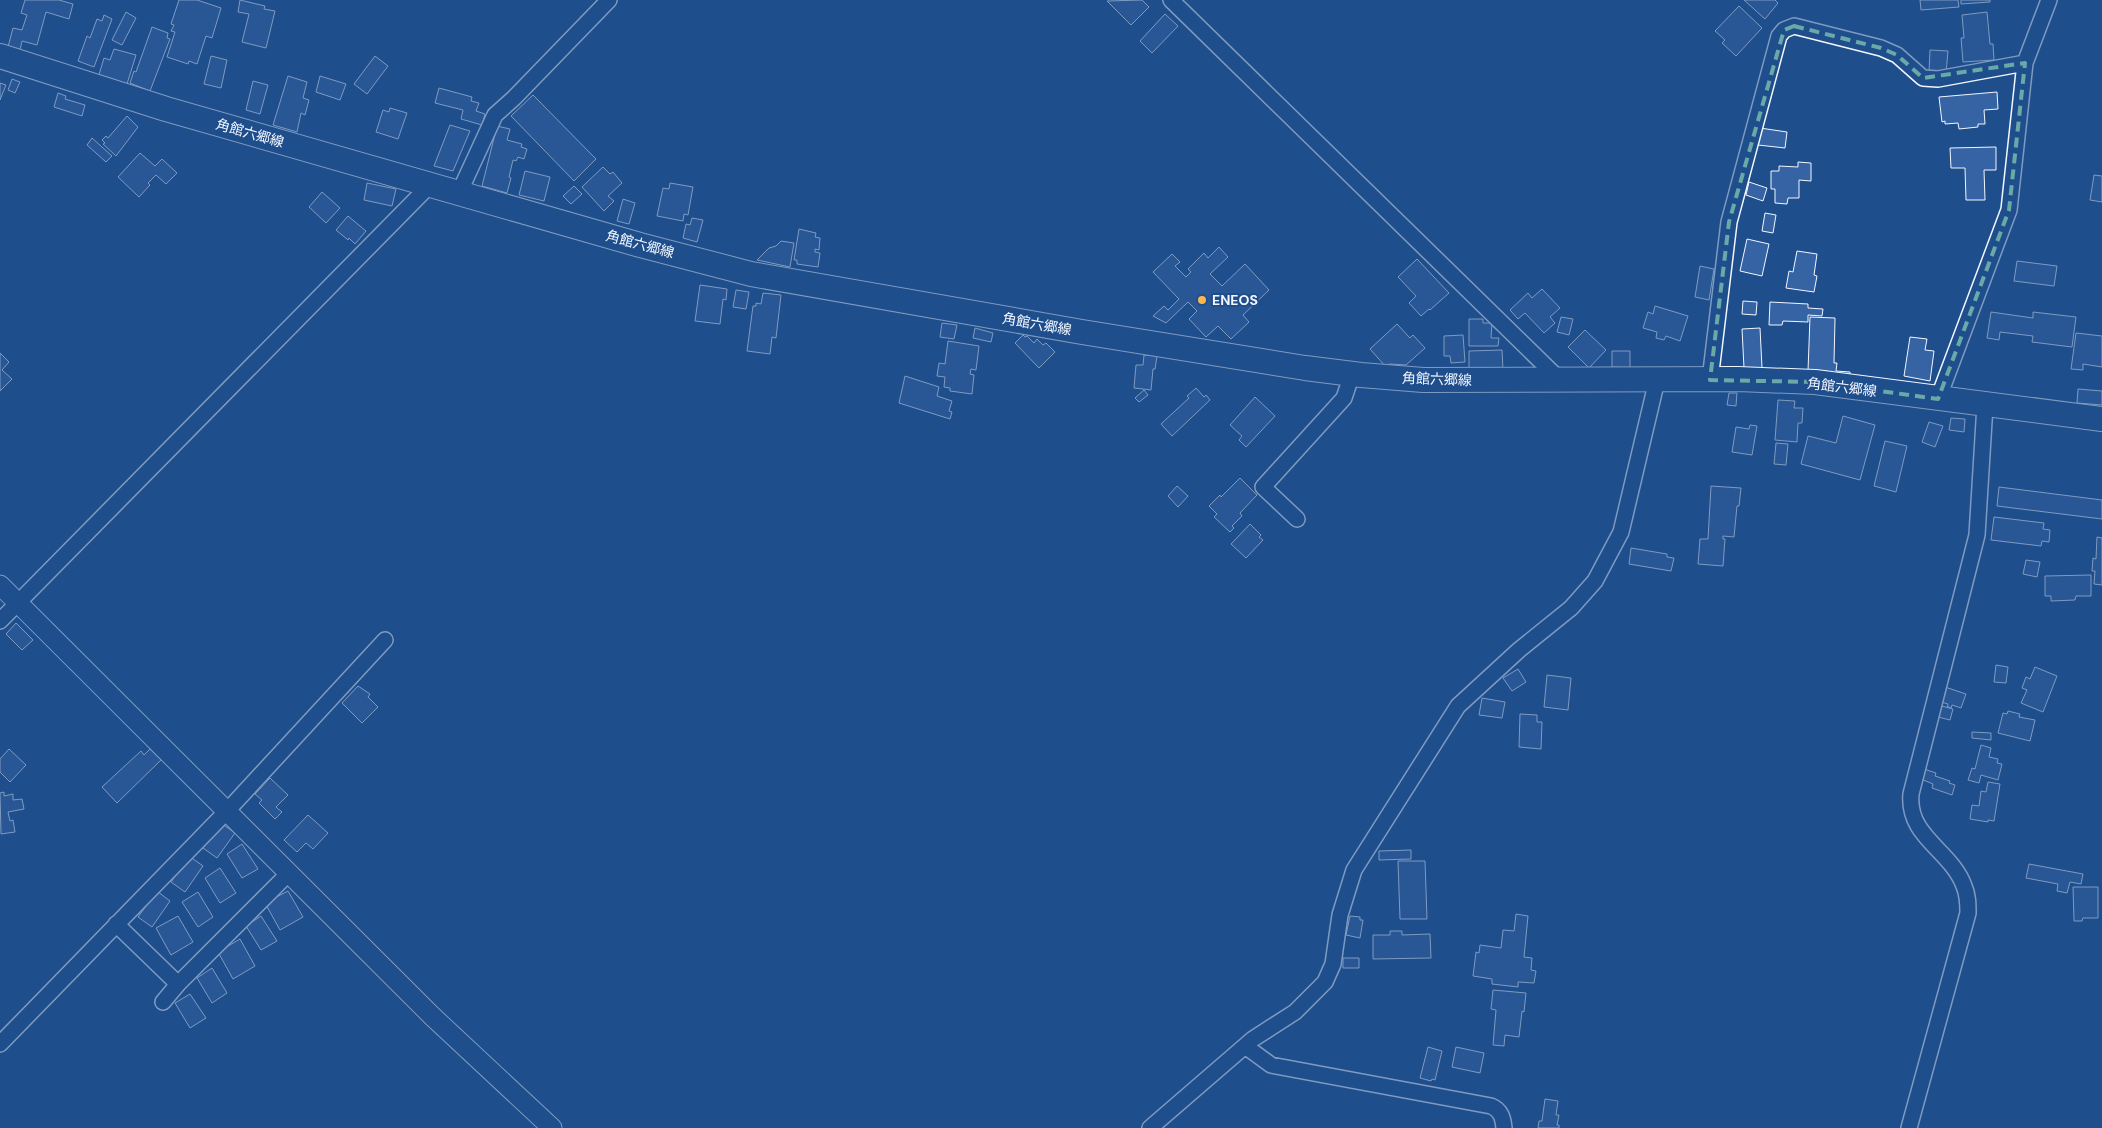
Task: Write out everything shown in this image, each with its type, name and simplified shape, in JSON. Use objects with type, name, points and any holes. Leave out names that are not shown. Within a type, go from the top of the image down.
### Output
[{"type":"main road","name":"角館六郷線","points":[[0,56],[166,109],[640,245],[751,274],[1092,334],[1306,368],[1423,380],[1815,382],[2102,419]]},
{"type":"street","points":[[459,193],[494,115],[514,98],[609,0]]},
{"type":"street","points":[[1171,0],[1560,380]]},
{"type":"street","points":[[1938,399],[2009,210],[2025,63],[2049,0]]},
{"type":"street","points":[[1710,380],[1729,222],[1779,36],[1784,30],[1794,26],[1881,48],[1897,55],[1923,78],[1938,79],[2025,63]]},
{"type":"street","points":[[0,621],[430,184]]},
{"type":"street","points":[[1297,519],[1263,487],[1344,398],[1352,374]]},
{"type":"street","points":[[1150,1128],[1246,1046],[1295,1012],[1326,982],[1333,964],[1340,915],[1354,870],[1458,706],[1519,650],[1571,608],[1595,581],[1621,532],[1657,380]]},
{"type":"street","points":[[1909,1128],[1968,913],[1968,901],[1964,885],[1952,866],[1922,831],[1914,819],[1910,807],[1911,794],[1977,535],[1985,405]]},
{"type":"street","points":[[0,585],[432,1016],[552,1128]]},
{"type":"street","points":[[0,1044],[227,811],[385,640]]},
{"type":"street","points":[[163,1002],[178,984],[289,873]]},
{"type":"street","points":[[116,924],[178,984]]},
{"type":"street","points":[[1246,1046],[1271,1065],[1490,1106],[1496,1108],[1502,1114],[1504,1128]]},
{"type":"highlighted area","points":[[1794,26],[1881,48],[1897,55],[1923,78],[2025,63],[2009,210],[1938,399],[1815,382],[1710,380],[1729,222],[1784,30]]},
{"type":"building","points":[[25,0],[59,0],[73,4],[69,19],[46,12],[37,45],[22,41],[20,50],[8,47],[13,28],[22,30],[27,15],[21,13]]},
{"type":"building","points":[[179,0],[197,0],[221,8],[212,38],[206,36],[197,64],[189,61],[188,64],[167,57],[175,32],[171,31],[174,25],[171,24]]},
{"type":"building","points":[[240,0],[265,6],[264,9],[275,11],[266,48],[242,42],[249,14],[238,12]]},
{"type":"building","points":[[1142,0],[1149,7],[1131,25],[1107,1]]},
{"type":"building","points":[[1744,0],[1775,0],[1778,3],[1765,19]]},
{"type":"building","points":[[1920,0],[1958,0],[1959,7],[1921,10]]},
{"type":"building","points":[[1961,0],[1990,0],[1990,2],[1961,4]]},
{"type":"building","points":[[1739,6],[1762,28],[1736,56],[1722,43],[1725,40],[1715,31]]},
{"type":"building","points":[[126,12],[136,18],[122,45],[112,40]]},
{"type":"building","points":[[1987,12],[1990,44],[1993,44],[1994,60],[1963,62],[1961,38],[1964,38],[1962,15]]},
{"type":"building","points":[[1165,14],[1178,26],[1152,53],[1140,41]]},
{"type":"building","points":[[104,15],[112,19],[94,67],[78,61],[87,36],[90,38],[97,19],[102,21]]},
{"type":"building","points":[[152,27],[168,33],[167,38],[170,39],[150,91],[130,83],[134,71],[136,72]]},
{"type":"building","points":[[114,49],[136,55],[127,84],[107,77],[106,81],[98,78],[104,58],[110,60]]},
{"type":"building","points":[[1930,50],[1948,51],[1946,73],[1929,72]]},
{"type":"building","points":[[211,56],[227,60],[221,88],[204,84]]},
{"type":"building","points":[[375,56],[388,66],[367,94],[354,84]]},
{"type":"building","points":[[288,76],[307,82],[303,98],[309,100],[305,115],[301,113],[297,132],[273,125]]},
{"type":"building","points":[[320,76],[346,84],[340,100],[316,92]]},
{"type":"building","points":[[12,79],[20,82],[15,93],[8,90]]},
{"type":"building","points":[[253,81],[268,85],[260,114],[246,110]]},
{"type":"building","points":[[0,83],[6,85],[0,100]]},
{"type":"building","points":[[439,88],[472,97],[471,101],[479,103],[476,111],[485,114],[482,125],[461,119],[463,110],[435,103]]},
{"type":"building","points":[[1997,92],[1998,109],[1984,110],[1985,124],[1978,124],[1978,127],[1959,129],[1958,123],[1945,124],[1945,121],[1942,122],[1939,97]]},
{"type":"building","points":[[58,93],[66,96],[65,99],[85,105],[82,116],[54,107]]},
{"type":"building","points":[[533,95],[596,159],[574,181],[511,116]]},
{"type":"building","points":[[390,108],[407,113],[398,139],[376,132],[383,110],[389,112]]},
{"type":"building","points":[[127,116],[138,127],[116,156],[103,144],[105,143],[102,140],[106,136],[108,138]]},
{"type":"building","points":[[450,125],[470,131],[453,171],[434,166]]},
{"type":"building","points":[[497,126],[510,129],[507,140],[522,144],[521,147],[527,149],[524,159],[518,157],[516,161],[513,160],[507,193],[482,186]]},
{"type":"building","points":[[1760,128],[1787,132],[1785,148],[1758,145]]},
{"type":"building","points":[[92,138],[112,156],[106,162],[87,145]]},
{"type":"building","points":[[1996,147],[1996,170],[1984,170],[1985,200],[1966,200],[1965,168],[1951,168],[1950,148]]},
{"type":"building","points":[[140,153],[155,166],[162,159],[177,173],[166,184],[156,175],[139,197],[118,177]]},
{"type":"building","points":[[1798,162],[1811,163],[1811,181],[1799,180],[1799,198],[1788,198],[1787,204],[1775,203],[1775,189],[1771,189],[1771,171],[1779,171],[1779,166],[1798,167]]},
{"type":"building","points":[[603,167],[610,174],[613,172],[622,183],[608,196],[614,201],[604,211],[582,187]]},
{"type":"building","points":[[525,171],[550,177],[544,201],[519,195]]},
{"type":"building","points":[[2094,175],[2102,176],[2102,202],[2090,200]]},
{"type":"building","points":[[1749,182],[1767,188],[1763,201],[1746,195]]},
{"type":"building","points":[[367,183],[396,189],[392,206],[364,200]]},
{"type":"building","points":[[670,183],[693,187],[688,215],[684,214],[683,221],[657,216],[663,188],[669,189]]},
{"type":"building","points":[[574,186],[582,194],[571,204],[563,196]]},
{"type":"building","points":[[322,192],[340,208],[326,223],[309,207]]},
{"type":"building","points":[[623,199],[635,203],[629,224],[617,221]]},
{"type":"building","points":[[1765,213],[1776,215],[1773,233],[1762,231]]},
{"type":"building","points":[[348,216],[366,231],[355,244],[336,230]]},
{"type":"building","points":[[692,218],[703,220],[697,242],[683,238],[686,224],[690,225]]},
{"type":"building","points":[[799,229],[816,233],[815,237],[820,238],[819,250],[815,249],[815,252],[820,253],[818,267],[797,264],[797,260],[794,260]]},
{"type":"building","points":[[1747,239],[1769,244],[1762,276],[1740,271]]},
{"type":"building","points":[[781,241],[794,243],[790,267],[757,260],[769,248],[776,246]]},
{"type":"building","points":[[1219,247],[1228,257],[1210,274],[1222,286],[1245,264],[1269,290],[1243,315],[1249,322],[1231,339],[1218,326],[1206,337],[1189,319],[1197,311],[1188,302],[1166,323],[1153,316],[1164,306],[1168,310],[1179,299],[1153,272],[1172,254],[1180,262],[1175,266],[1186,277],[1191,272],[1188,269],[1204,253],[1208,258]]},
{"type":"building","points":[[1797,251],[1817,254],[1814,275],[1817,276],[1814,292],[1786,288],[1789,271],[1793,272]]},
{"type":"building","points":[[1417,259],[1449,293],[1421,316],[1409,303],[1416,296],[1398,277]]},
{"type":"building","points":[[2017,261],[2057,266],[2054,286],[2014,281]]},
{"type":"building","points":[[1700,266],[1714,269],[1709,300],[1695,297]]},
{"type":"building","points":[[700,285],[727,289],[726,300],[723,299],[720,324],[695,321]]},
{"type":"building","points":[[1542,289],[1560,308],[1550,317],[1555,323],[1544,333],[1525,313],[1518,319],[1510,310],[1528,293],[1532,298]]},
{"type":"building","points":[[736,290],[749,292],[746,309],[733,307]]},
{"type":"building","points":[[763,293],[781,295],[776,338],[772,337],[770,354],[747,351],[753,306],[756,306],[756,303],[761,304]]},
{"type":"building","points":[[1743,301],[1757,302],[1756,315],[1742,314]]},
{"type":"building","points":[[1770,302],[1808,304],[1808,308],[1823,309],[1822,316],[1808,315],[1808,322],[1783,321],[1782,325],[1769,325]]},
{"type":"building","points":[[1655,306],[1688,316],[1680,341],[1666,336],[1664,340],[1656,338],[1657,332],[1643,328],[1648,312],[1653,314]]},
{"type":"building","points":[[1991,312],[2033,318],[2033,312],[2076,317],[2072,347],[2032,342],[2033,336],[2000,332],[1999,340],[1987,338]]},
{"type":"building","points":[[1561,317],[1573,319],[1569,335],[1557,332]]},
{"type":"building","points":[[1810,317],[1835,318],[1834,363],[1837,363],[1836,371],[1850,372],[1850,378],[1827,374],[1827,371],[1808,371]]},
{"type":"building","points":[[1469,319],[1483,319],[1483,323],[1492,323],[1491,338],[1499,338],[1498,346],[1469,346]]},
{"type":"building","points":[[942,323],[957,325],[954,339],[940,337]]},
{"type":"building","points":[[1397,324],[1410,338],[1413,335],[1425,348],[1406,365],[1389,364],[1386,367],[1370,349]]},
{"type":"building","points":[[975,328],[993,333],[991,342],[973,338]]},
{"type":"building","points":[[1760,328],[1762,368],[1744,368],[1742,329]]},
{"type":"building","points":[[1585,330],[1606,350],[1589,368],[1568,347]]},
{"type":"building","points":[[2076,333],[2102,336],[2102,367],[2083,364],[2083,370],[2071,369]]},
{"type":"building","points":[[1023,335],[1027,336],[1034,343],[1037,339],[1043,345],[1046,343],[1055,352],[1039,368],[1015,343]]},
{"type":"building","points":[[1463,335],[1465,362],[1451,363],[1450,356],[1444,356],[1444,336]]},
{"type":"building","points":[[1910,337],[1927,339],[1925,350],[1934,351],[1930,381],[1904,376]]},
{"type":"building","points":[[948,341],[979,346],[976,370],[971,369],[970,374],[974,375],[972,394],[950,391],[950,388],[944,387],[945,377],[937,376],[939,363],[945,364]]},
{"type":"building","points":[[1502,350],[1503,370],[1469,371],[1469,351]]},
{"type":"building","points":[[1612,351],[1630,351],[1630,368],[1612,367]]},
{"type":"building","points":[[0,353],[9,362],[2,370],[12,379],[0,391]]},
{"type":"building","points":[[1144,355],[1157,356],[1155,369],[1153,369],[1151,390],[1134,388],[1136,365],[1143,365]]},
{"type":"building","points":[[905,376],[939,387],[937,396],[952,401],[949,411],[952,412],[950,419],[899,403]]},
{"type":"building","points":[[1196,388],[1204,397],[1206,395],[1210,400],[1172,436],[1161,424],[1189,398],[1187,396]]},
{"type":"building","points":[[2078,389],[2102,391],[2102,405],[2077,403]]},
{"type":"building","points":[[1144,390],[1148,395],[1139,402],[1135,398]]},
{"type":"building","points":[[1729,393],[1737,393],[1736,406],[1727,405]]},
{"type":"building","points":[[1255,397],[1275,416],[1246,447],[1239,440],[1242,436],[1230,425]]},
{"type":"building","points":[[1778,400],[1795,401],[1794,408],[1803,408],[1802,423],[1798,423],[1797,442],[1775,440]]},
{"type":"building","points":[[1843,416],[1875,425],[1860,480],[1801,464],[1808,436],[1836,443]]},
{"type":"building","points":[[1951,418],[1965,419],[1964,432],[1949,430]]},
{"type":"building","points":[[1929,422],[1943,426],[1935,447],[1922,442]]},
{"type":"building","points":[[1750,425],[1757,426],[1752,455],[1732,452],[1736,427],[1749,429]]},
{"type":"building","points":[[1885,441],[1907,446],[1896,492],[1874,486]]},
{"type":"building","points":[[1776,443],[1788,444],[1786,465],[1774,464]]},
{"type":"building","points":[[1240,478],[1257,495],[1240,513],[1242,516],[1232,526],[1234,528],[1230,532],[1214,517],[1217,514],[1209,506]]},
{"type":"building","points":[[1177,486],[1188,496],[1178,507],[1168,496]]},
{"type":"building","points":[[1711,486],[1741,488],[1734,537],[1723,536],[1723,539],[1725,539],[1723,566],[1698,564],[1700,539],[1708,539]]},
{"type":"building","points":[[1999,487],[2102,500],[2102,519],[1997,506]]},
{"type":"building","points":[[1994,517],[2044,523],[2043,529],[2050,530],[2049,542],[2042,541],[2041,546],[1991,540]]},
{"type":"building","points":[[1250,524],[1261,535],[1259,537],[1263,540],[1246,558],[1231,544]]},
{"type":"building","points":[[2097,537],[2102,538],[2102,585],[2094,584],[2095,571],[2092,571],[2093,558],[2096,559]]},
{"type":"building","points":[[1631,548],[1667,554],[1667,557],[1674,558],[1671,571],[1629,564]]},
{"type":"building","points":[[2026,560],[2040,562],[2037,577],[2023,574]]},
{"type":"building","points":[[2091,575],[2091,596],[2076,596],[2075,600],[2051,601],[2051,596],[2045,596],[2045,576]]},
{"type":"building","points":[[16,623],[33,640],[22,650],[6,634]]},
{"type":"building","points":[[1996,665],[2008,667],[2006,683],[1994,682]]},
{"type":"building","points":[[2035,667],[2057,676],[2043,712],[2021,703],[2027,690],[2022,688],[2026,677],[2030,679]]},
{"type":"building","points":[[1518,669],[1526,682],[1512,691],[1503,678]]},
{"type":"building","points":[[1547,675],[1571,678],[1568,710],[1544,707]]},
{"type":"building","points":[[358,686],[370,694],[368,697],[378,707],[362,723],[342,703]]},
{"type":"building","points":[[1945,687],[1966,694],[1961,708],[1952,705],[1951,708],[1947,706],[1948,704],[1941,702]]},
{"type":"building","points":[[1482,698],[1505,702],[1502,718],[1479,715]]},
{"type":"building","points":[[1942,706],[1953,709],[1950,720],[1938,717]]},
{"type":"building","points":[[2008,711],[2020,714],[2019,717],[2035,720],[2030,741],[1998,733],[2003,713],[2007,714]]},
{"type":"building","points":[[1520,714],[1537,715],[1537,722],[1542,722],[1541,749],[1519,747]]},
{"type":"building","points":[[1972,732],[1991,733],[1991,740],[1972,738]]},
{"type":"building","points":[[1981,745],[1991,748],[1989,757],[1998,759],[1997,763],[2002,764],[1998,780],[1981,775],[1979,783],[1968,780],[1972,768],[1975,769]]},
{"type":"building","points":[[9,749],[26,765],[10,782],[0,772],[0,759]]},
{"type":"building","points":[[150,749],[161,760],[117,803],[102,787],[141,751],[144,755]]},
{"type":"building","points":[[1924,769],[1936,773],[1935,776],[1950,781],[1949,783],[1955,785],[1952,795],[1932,788],[1933,784],[1921,779]]},
{"type":"building","points":[[270,778],[288,795],[276,807],[282,812],[275,819],[259,803],[262,800],[255,794]]},
{"type":"building","points":[[1988,782],[2000,784],[1994,821],[1970,819],[1972,805],[1979,806],[1981,791],[1986,792]]},
{"type":"building","points":[[4,792],[4,796],[13,794],[13,800],[22,799],[24,809],[8,812],[10,821],[13,820],[15,832],[1,834],[0,793]]},
{"type":"building","points":[[308,815],[328,833],[313,849],[306,843],[297,852],[284,840]]},
{"type":"building","points":[[221,823],[235,833],[217,858],[203,848]]},
{"type":"building","points":[[242,844],[258,869],[242,878],[227,854]]},
{"type":"building","points":[[1411,850],[1411,859],[1379,860],[1379,851]]},
{"type":"building","points":[[189,856],[203,866],[185,892],[171,882]]},
{"type":"building","points":[[1398,861],[1425,861],[1427,919],[1400,919]]},
{"type":"building","points":[[2029,864],[2083,874],[2081,884],[2070,882],[2067,893],[2057,891],[2058,884],[2026,878]]},
{"type":"building","points":[[220,868],[236,893],[220,903],[205,878]]},
{"type":"building","points":[[2073,887],[2098,887],[2098,918],[2083,918],[2082,921],[2074,921]]},
{"type":"building","points":[[157,891],[170,901],[152,927],[138,917]]},
{"type":"building","points":[[288,891],[303,917],[280,930],[265,903]]},
{"type":"building","points":[[198,892],[213,917],[198,927],[182,902]]},
{"type":"building","points":[[1516,914],[1528,916],[1524,957],[1532,958],[1531,970],[1536,971],[1534,983],[1518,982],[1518,987],[1492,984],[1492,979],[1473,976],[1476,952],[1479,953],[1480,945],[1501,948],[1503,930],[1514,931]]},
{"type":"building","points":[[178,916],[193,942],[171,955],[156,928]]},
{"type":"building","points":[[261,916],[277,941],[261,950],[246,926]]},
{"type":"building","points":[[1350,916],[1360,917],[1360,920],[1363,920],[1360,938],[1346,935]]},
{"type":"building","points":[[1390,931],[1402,931],[1402,935],[1430,934],[1431,958],[1373,959],[1373,935],[1390,935]]},
{"type":"building","points":[[240,939],[255,966],[233,979],[218,952]]},
{"type":"building","points":[[1343,958],[1359,958],[1359,968],[1343,968]]},
{"type":"building","points":[[212,968],[227,993],[212,1003],[197,978]]},
{"type":"building","points":[[1493,990],[1526,993],[1519,1037],[1505,1035],[1504,1046],[1493,1045],[1496,1010],[1491,1009]]},
{"type":"building","points":[[190,994],[206,1018],[190,1028],[175,1003]]},
{"type":"building","points":[[1428,1047],[1442,1051],[1435,1080],[1432,1079],[1431,1081],[1420,1078]]},
{"type":"building","points":[[1456,1047],[1484,1053],[1480,1073],[1452,1067]]},
{"type":"building","points":[[1545,1099],[1558,1101],[1556,1115],[1559,1115],[1557,1125],[1559,1125],[1559,1128],[1538,1128],[1539,1121],[1542,1121]]},
{"type":"place","name":"ENEOS","points":[[1202,300]]}]
